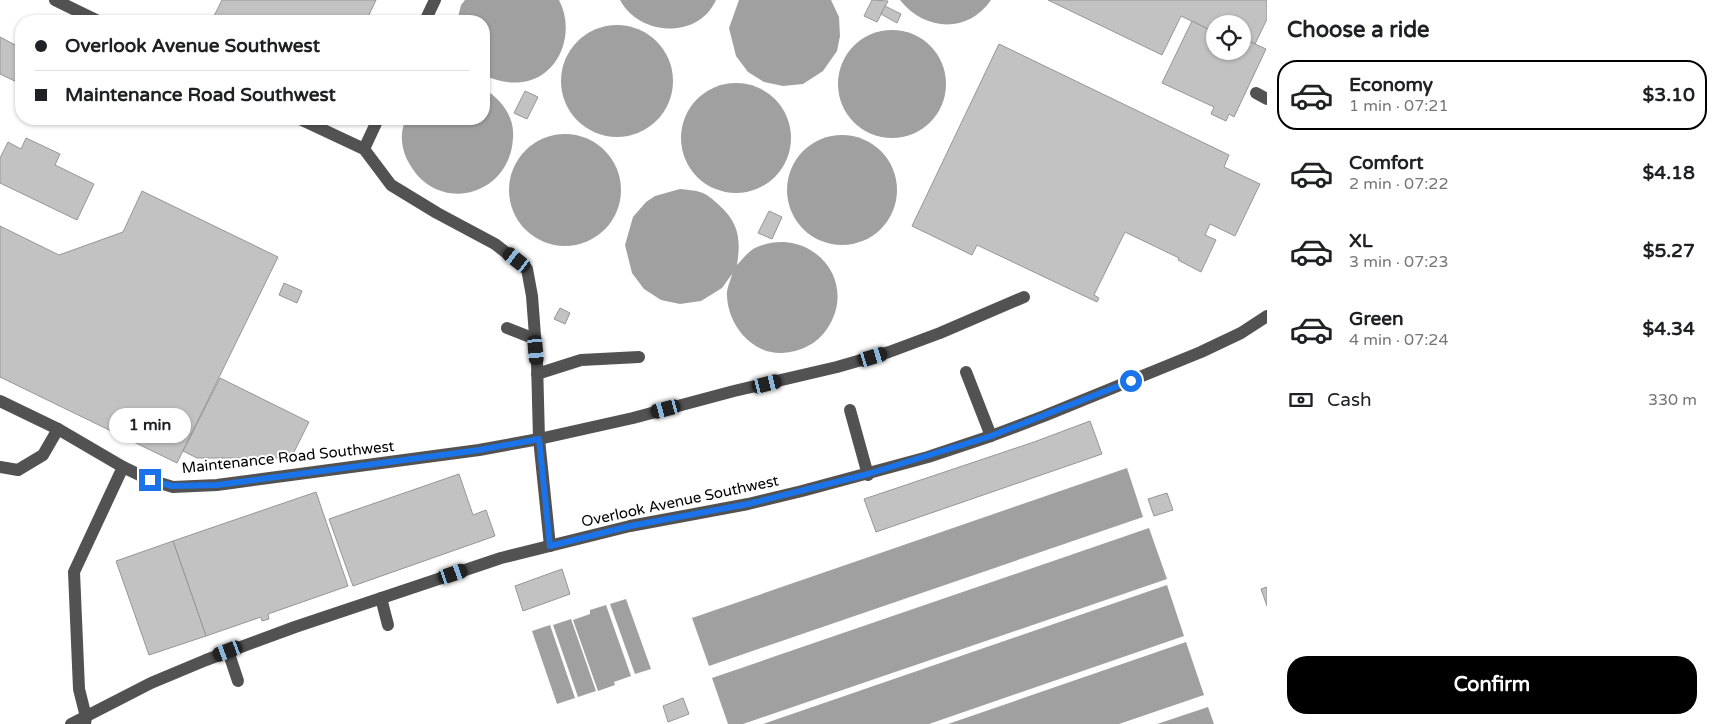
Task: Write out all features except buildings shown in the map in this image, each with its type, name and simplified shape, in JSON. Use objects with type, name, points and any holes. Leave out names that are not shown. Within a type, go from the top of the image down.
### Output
[{"type":"lane","points":[[55,0],[86,15]]},
{"type":"lane","points":[[428,15],[436,0]]},
{"type":"lane","points":[[313,125],[364,149],[391,185],[495,244],[528,269],[535,339],[539,439],[550,546]]},
{"type":"lane","points":[[364,149],[375,125]]},
{"type":"lane","name":"Maintenance Road Southwest","points":[[0,401],[58,429],[123,467],[150,480],[172,486],[217,485],[479,450],[633,418],[734,391],[858,362],[926,338],[1024,297]]},
{"type":"lane","name":"Overlook Avenue Southwest","points":[[71,724],[86,721],[158,680],[228,651],[381,598],[491,567],[550,546],[630,526],[748,504],[868,474],[991,436],[1201,352],[1241,333],[1267,316]]},
{"type":"lane","points":[[507,328],[535,339]]},
{"type":"lane","points":[[537,374],[581,360],[639,357]]},
{"type":"lane","points":[[966,372],[991,436]]},
{"type":"lane","points":[[850,410],[868,474]]},
{"type":"lane","points":[[0,467],[18,470],[42,455],[58,429]]},
{"type":"lane","points":[[86,721],[79,689],[74,572],[123,467]]},
{"type":"lane","points":[[381,598],[388,625]]},
{"type":"lane","points":[[228,651],[238,681]]},
{"type":"shaded area","points":[[465,0],[559,0],[566,26],[565,39],[561,51],[555,62],[546,72],[535,78],[522,82],[507,82],[490,78],[490,15],[458,15],[461,5]]},
{"type":"shaded area","points":[[620,0],[716,0],[707,13],[696,22],[683,27],[668,28],[640,21],[629,12]]},
{"type":"shaded area","points":[[739,0],[831,0],[839,17],[840,36],[837,51],[823,71],[803,84],[783,86],[764,82],[748,72],[736,56],[729,28]]},
{"type":"shaded area","points":[[900,0],[991,0],[970,19],[946,24],[933,23],[921,18]]},
{"type":"shaded area","points":[[617,25],[638,29],[657,41],[669,60],[673,81],[669,102],[657,121],[638,133],[617,137],[596,133],[577,121],[565,102],[561,81],[565,60],[577,41],[596,29]]},
{"type":"shaded area","points":[[892,30],[913,34],[930,46],[942,63],[946,84],[942,105],[930,122],[913,134],[892,138],[871,134],[854,122],[842,105],[838,84],[842,63],[854,46],[871,34]]},
{"type":"shaded area","points":[[736,83],[747,84],[757,88],[775,99],[786,117],[790,127],[790,149],[786,159],[775,177],[757,188],[747,192],[736,193],[725,192],[715,188],[697,177],[686,159],[682,149],[681,138],[682,127],[686,117],[697,99],[715,88],[725,84]]},
{"type":"shaded area","points":[[490,93],[506,109],[512,123],[513,138],[509,158],[499,174],[486,186],[470,192],[453,193],[437,189],[421,179],[409,163],[402,145],[404,125],[490,125]]},
{"type":"shaded area","points":[[565,134],[586,138],[605,150],[617,169],[621,190],[617,211],[605,230],[586,242],[565,246],[544,242],[525,230],[513,211],[509,190],[513,169],[525,150],[544,138]]},
{"type":"shaded area","points":[[842,135],[863,139],[881,151],[893,169],[897,190],[893,211],[881,229],[863,241],[842,245],[821,241],[803,229],[791,211],[787,190],[791,169],[803,151],[821,139]]},
{"type":"shaded area","points":[[680,189],[706,194],[731,218],[735,225],[738,239],[737,265],[748,253],[757,247],[777,242],[795,244],[811,250],[824,261],[833,276],[837,292],[836,311],[827,329],[818,339],[802,349],[782,353],[771,352],[751,343],[737,327],[728,307],[727,293],[732,274],[722,288],[701,301],[680,304],[661,300],[644,289],[632,273],[625,245],[633,217],[646,202],[655,196]]},
{"type":"shaded area","points":[[1127,468],[1143,517],[709,666],[692,618]]},
{"type":"shaded area","points":[[1149,528],[1167,579],[743,724],[728,724],[712,678]]},
{"type":"shaded area","points":[[1167,585],[1184,636],[929,724],[763,724]]},
{"type":"shaded area","points":[[626,599],[651,669],[635,674],[610,604]]},
{"type":"shaded area","points":[[606,605],[631,676],[614,682],[615,685],[598,691],[573,620],[590,614],[590,610]]},
{"type":"shaded area","points":[[571,619],[596,691],[578,697],[553,625]]},
{"type":"shaded area","points":[[550,625],[575,698],[557,704],[532,631]]},
{"type":"shaded area","points":[[1186,642],[1204,695],[1119,724],[948,724]]},
{"type":"shaded area","points":[[1208,707],[1214,724],[1157,724]]},
{"type":"route","points":[[150,480],[172,486],[217,485],[479,450],[539,439],[550,546],[630,526],[802,492],[928,457],[991,436],[1131,381]]}]
